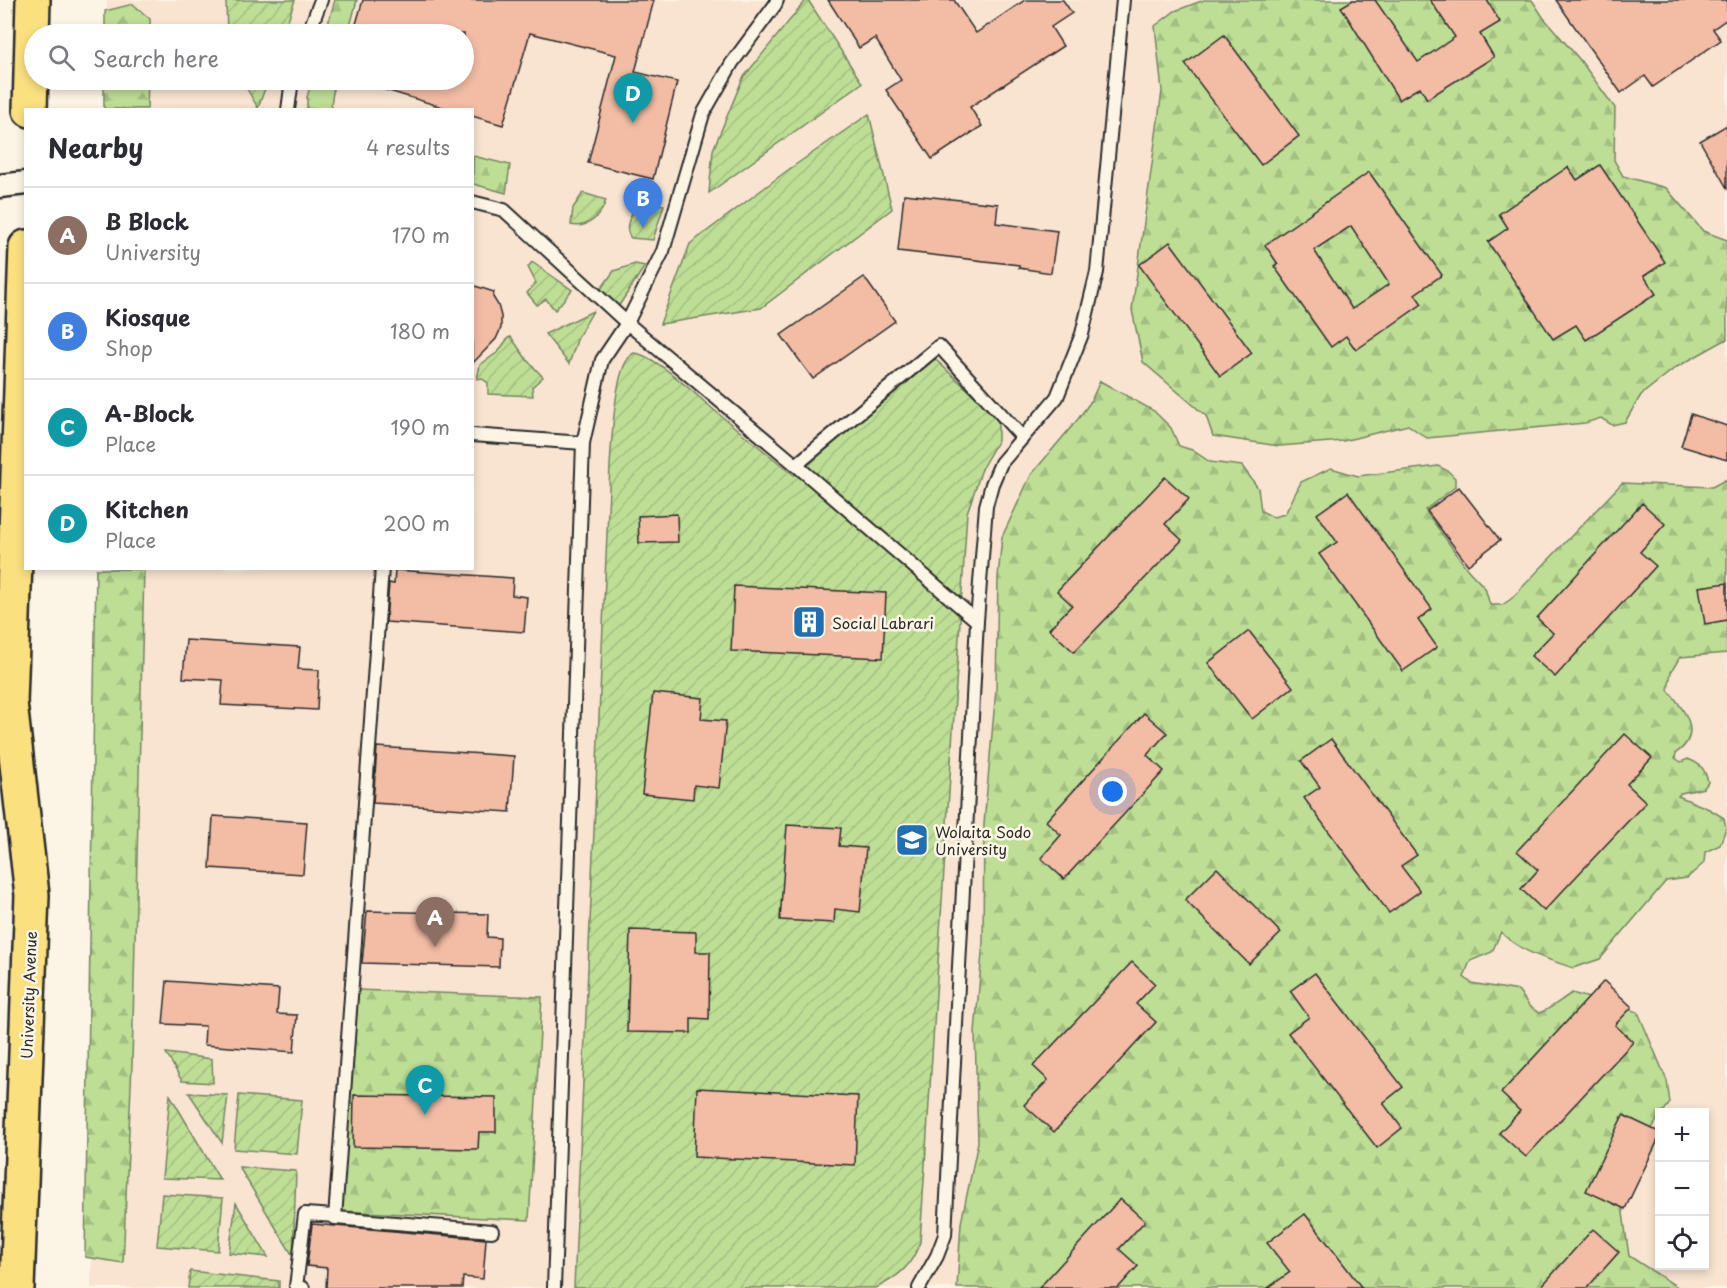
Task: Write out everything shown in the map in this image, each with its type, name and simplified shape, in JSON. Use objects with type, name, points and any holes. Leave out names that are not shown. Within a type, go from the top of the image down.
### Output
[{"type":"highway","points":[[32,24],[33,0]]},
{"type":"highway","points":[[30,108],[31,90]]},
{"type":"highway","name":"University Avenue","points":[[0,777],[10,703],[24,304]]},
{"type":"highway","name":"University Avenue","points":[[10,703],[32,894],[17,1288]]},
{"type":"street","points":[[0,186],[24,183]]},
{"type":"lane","points":[[312,24],[321,0]]},
{"type":"lane","points":[[554,1288],[583,443],[602,360],[627,323],[663,251],[703,114],[732,63],[777,0]]},
{"type":"lane","points":[[919,1288],[933,1265],[945,1234],[977,621],[986,506],[1001,463],[1057,397],[1082,334],[1097,272],[1123,0]]},
{"type":"lane","points":[[288,108],[291,90]]},
{"type":"lane","points":[[474,202],[504,210],[627,323],[977,621]]},
{"type":"lane","points":[[796,465],[939,346],[1022,437]]},
{"type":"lane","points":[[474,435],[583,443]]},
{"type":"lane","points":[[335,1216],[382,570]]},
{"type":"lane","points":[[303,1288],[296,1287],[305,1214],[492,1231]]},
{"type":"shaded area","name":"Wolaita Sodo University","points":[[107,0],[1727,0],[1727,1288],[91,1288],[100,570],[474,570],[474,108],[105,108],[106,90],[474,90],[474,24],[106,24]]},
{"type":"green space","points":[[226,0],[295,0],[287,24],[227,24]]},
{"type":"green space","points":[[335,0],[357,0],[351,24],[328,24]]},
{"type":"green space","points":[[806,0],[862,83],[709,193],[713,150],[743,78]]},
{"type":"green space","points":[[1204,0],[1532,0],[1615,108],[1614,160],[1623,176],[1666,188],[1703,231],[1727,240],[1727,339],[1675,368],[1641,395],[1625,422],[1612,425],[1601,418],[1585,423],[1427,438],[1408,425],[1343,441],[1279,446],[1213,436],[1206,416],[1143,362],[1132,310],[1162,91],[1155,26],[1175,11]]},
{"type":"green space","points":[[133,4],[150,19],[150,24],[105,24],[105,11]]},
{"type":"green space","points":[[104,90],[148,90],[147,108],[104,108]]},
{"type":"green space","points":[[248,90],[264,90],[258,108]]},
{"type":"green space","points":[[309,90],[333,90],[332,108],[307,108]]},
{"type":"green space","points":[[869,114],[892,209],[761,308],[660,324],[690,244],[788,170]]},
{"type":"green space","points":[[474,156],[510,165],[506,193],[474,184]]},
{"type":"green space","points":[[583,193],[606,200],[604,206],[598,216],[588,223],[571,225],[573,208]]},
{"type":"green space","points":[[636,200],[664,205],[653,240],[631,238],[628,233],[628,224]]},
{"type":"green space","points":[[532,262],[572,290],[555,310],[546,299],[537,305],[527,293],[536,283],[528,267]]},
{"type":"green space","points":[[635,264],[645,266],[618,307],[600,290],[614,271]]},
{"type":"green space","points":[[593,311],[578,337],[569,364],[545,334]]},
{"type":"green space","points":[[511,337],[527,360],[543,377],[532,387],[533,396],[488,394],[488,383],[481,378],[477,379],[480,365],[498,352]]},
{"type":"green space","points":[[634,353],[653,360],[664,368],[794,475],[935,359],[998,418],[998,440],[983,466],[967,513],[920,1242],[913,1258],[903,1270],[876,1288],[574,1288],[610,465],[618,387],[627,359]]},
{"type":"green space","points":[[1100,381],[1154,411],[1171,428],[1179,446],[1192,450],[1210,462],[1242,466],[1258,488],[1261,511],[1273,517],[1285,514],[1301,482],[1331,468],[1358,476],[1438,466],[1448,471],[1455,478],[1455,487],[1425,510],[1468,570],[1485,588],[1490,605],[1502,605],[1511,599],[1622,483],[1712,487],[1727,479],[1727,653],[1680,657],[1671,672],[1668,690],[1685,713],[1690,730],[1689,738],[1676,753],[1675,758],[1681,762],[1688,759],[1699,765],[1704,770],[1708,782],[1704,788],[1681,793],[1678,796],[1724,818],[1726,828],[1720,845],[1705,852],[1704,863],[1687,878],[1666,881],[1600,959],[1573,968],[1525,950],[1501,932],[1492,952],[1470,961],[1464,977],[1471,983],[1519,991],[1529,1006],[1539,1013],[1572,993],[1638,1012],[1667,1081],[1670,1103],[1666,1108],[1655,1108],[1655,1124],[1620,1164],[1629,1256],[1679,1288],[957,1288],[961,1223],[978,1142],[975,1032],[983,942],[984,824],[996,689],[998,577],[1002,537],[1031,475],[1091,401]]},
{"type":"green space","points":[[96,570],[144,570],[132,1064],[123,1263],[85,1257]]},
{"type":"green space","points":[[356,990],[542,997],[529,1220],[342,1211]]},
{"type":"green space","points":[[166,1053],[212,1059],[213,1083],[182,1081]]},
{"type":"green space","points":[[189,1093],[228,1095],[222,1143]]},
{"type":"green space","points":[[170,1095],[220,1180],[162,1178]]},
{"type":"green space","points":[[239,1095],[302,1100],[297,1154],[234,1149]]},
{"type":"green space","points":[[239,1167],[296,1171],[293,1256]]},
{"type":"green space","points":[[162,1194],[223,1198],[218,1251],[157,1246]]},
{"type":"green space","points":[[236,1203],[268,1257],[229,1253]]},
{"type":"green space","points":[[190,1271],[279,1281],[279,1288],[188,1288]]},
{"type":"building","points":[[363,0],[654,0],[635,72],[677,82],[653,179],[588,163],[616,55],[530,33],[503,125],[474,117],[474,108],[445,108],[386,90],[474,90],[474,24],[356,24]]},
{"type":"building","points":[[828,0],[954,0],[976,33],[1025,0],[1063,0],[1072,13],[1051,27],[1063,46],[970,107],[982,126],[932,159],[886,90],[901,80],[875,38],[859,48]]},
{"type":"building","points":[[1353,0],[1375,0],[1418,62],[1455,37],[1430,0],[1487,0],[1500,22],[1480,34],[1494,57],[1427,99],[1420,87],[1399,100],[1341,7]]},
{"type":"building","points":[[1556,0],[1727,0],[1727,19],[1713,29],[1721,40],[1653,87],[1645,76],[1621,93]]},
{"type":"building","points":[[1224,35],[1299,136],[1261,165],[1185,64]]},
{"type":"building","points":[[1727,125],[1727,188],[1700,141]]},
{"type":"building","points":[[1600,165],[1665,262],[1644,276],[1656,294],[1586,340],[1576,325],[1553,339],[1488,242],[1508,228],[1499,214],[1568,167],[1577,180]]},
{"type":"building","points":[[1369,172],[1442,275],[1415,294],[1422,304],[1356,350],[1346,336],[1331,347],[1274,266],[1278,264],[1265,245]],"holes":[[[1351,226],[1389,284],[1352,309],[1314,250]]]},
{"type":"building","points":[[904,194],[998,204],[996,223],[1057,231],[1051,273],[1019,268],[1019,265],[898,251]]},
{"type":"building","points":[[1170,242],[1252,353],[1220,376],[1139,265]]},
{"type":"building","points":[[864,277],[895,321],[813,379],[781,335]]},
{"type":"building","points":[[474,286],[494,292],[493,297],[501,316],[501,328],[496,339],[474,362]]},
{"type":"building","points":[[1691,414],[1727,426],[1727,460],[1681,446]]},
{"type":"building","points":[[1165,477],[1189,499],[1165,524],[1182,540],[1074,652],[1049,629],[1072,605],[1057,591]]},
{"type":"building","points":[[1459,487],[1500,540],[1468,565],[1427,511]]},
{"type":"building","points":[[1348,492],[1432,609],[1418,620],[1437,647],[1403,671],[1319,554],[1337,542],[1317,514]]},
{"type":"building","points":[[1642,503],[1665,524],[1640,552],[1656,566],[1555,677],[1531,656],[1553,633],[1537,618]]},
{"type":"building","points":[[677,514],[678,542],[639,543],[638,516]]},
{"type":"building","points":[[395,570],[513,578],[512,595],[527,597],[524,632],[386,622],[389,583],[394,584]]},
{"type":"building","points":[[1727,583],[1727,620],[1705,624],[1699,587]]},
{"type":"building","name":"Social Labrari","points":[[734,586],[886,593],[883,658],[731,651]]},
{"type":"building","points":[[1249,631],[1293,687],[1252,719],[1208,663]]},
{"type":"building","points":[[186,640],[300,647],[298,669],[319,670],[317,710],[221,705],[223,680],[183,678]]},
{"type":"building","points":[[653,693],[703,698],[701,719],[726,721],[719,788],[694,785],[693,799],[642,794]]},
{"type":"building","points":[[1144,713],[1167,733],[1147,755],[1164,771],[1064,879],[1041,858],[1061,835],[1046,821]]},
{"type":"building","points":[[1625,734],[1652,758],[1627,784],[1646,802],[1544,911],[1521,889],[1538,870],[1517,851]]},
{"type":"building","points":[[1331,739],[1417,855],[1401,866],[1420,891],[1389,913],[1304,798],[1320,787],[1301,761]]},
{"type":"building","points":[[377,747],[514,756],[510,812],[373,803]]},
{"type":"building","points":[[213,816],[307,822],[303,874],[210,868]]},
{"type":"building","points":[[787,825],[841,828],[839,846],[866,848],[860,912],[835,909],[834,923],[780,920]]},
{"type":"building","points":[[1217,868],[1281,933],[1249,964],[1185,900]]},
{"type":"building","points":[[367,911],[488,914],[487,937],[500,938],[499,967],[362,963]]},
{"type":"building","points":[[630,930],[696,932],[696,952],[710,952],[709,1019],[691,1018],[691,1033],[627,1032]]},
{"type":"building","points":[[1132,962],[1155,984],[1136,1004],[1156,1022],[1054,1132],[1024,1105],[1048,1080],[1033,1066]]},
{"type":"building","points":[[1315,973],[1403,1087],[1383,1103],[1402,1128],[1377,1148],[1288,1033],[1309,1017],[1290,991]]},
{"type":"building","points":[[167,981],[279,989],[277,1014],[297,1015],[294,1052],[204,1045],[205,1026],[163,1024]]},
{"type":"building","points":[[1604,981],[1632,1007],[1615,1025],[1633,1042],[1526,1157],[1499,1133],[1520,1111],[1501,1093]]},
{"type":"building","points":[[697,1088],[858,1096],[855,1165],[694,1157]]},
{"type":"building","points":[[354,1095],[496,1097],[496,1132],[479,1132],[478,1149],[353,1147]]},
{"type":"building","points":[[1623,1115],[1655,1130],[1655,1146],[1625,1209],[1586,1191]]},
{"type":"building","points":[[1120,1199],[1145,1221],[1119,1249],[1138,1266],[1118,1288],[1039,1288]]},
{"type":"building","points":[[1305,1214],[1362,1288],[1268,1288],[1290,1272],[1267,1243]]},
{"type":"building","points":[[312,1224],[486,1239],[483,1279],[463,1277],[462,1288],[326,1288],[327,1268],[307,1266]]},
{"type":"building","points":[[1593,1229],[1619,1252],[1587,1288],[1540,1288]]},
{"type":"place","name":"Kitchen","points":[[633,123]]},
{"type":"place","name":"Kiosque","points":[[643,228]]},
{"type":"place","name":"Social Labrari","points":[[809,622]]},
{"type":"place","name":"Wolaita Sodo University","points":[[912,840]]},
{"type":"place","name":"B Block","points":[[435,947]]},
{"type":"place","name":"A-Block","points":[[425,1115]]}]
